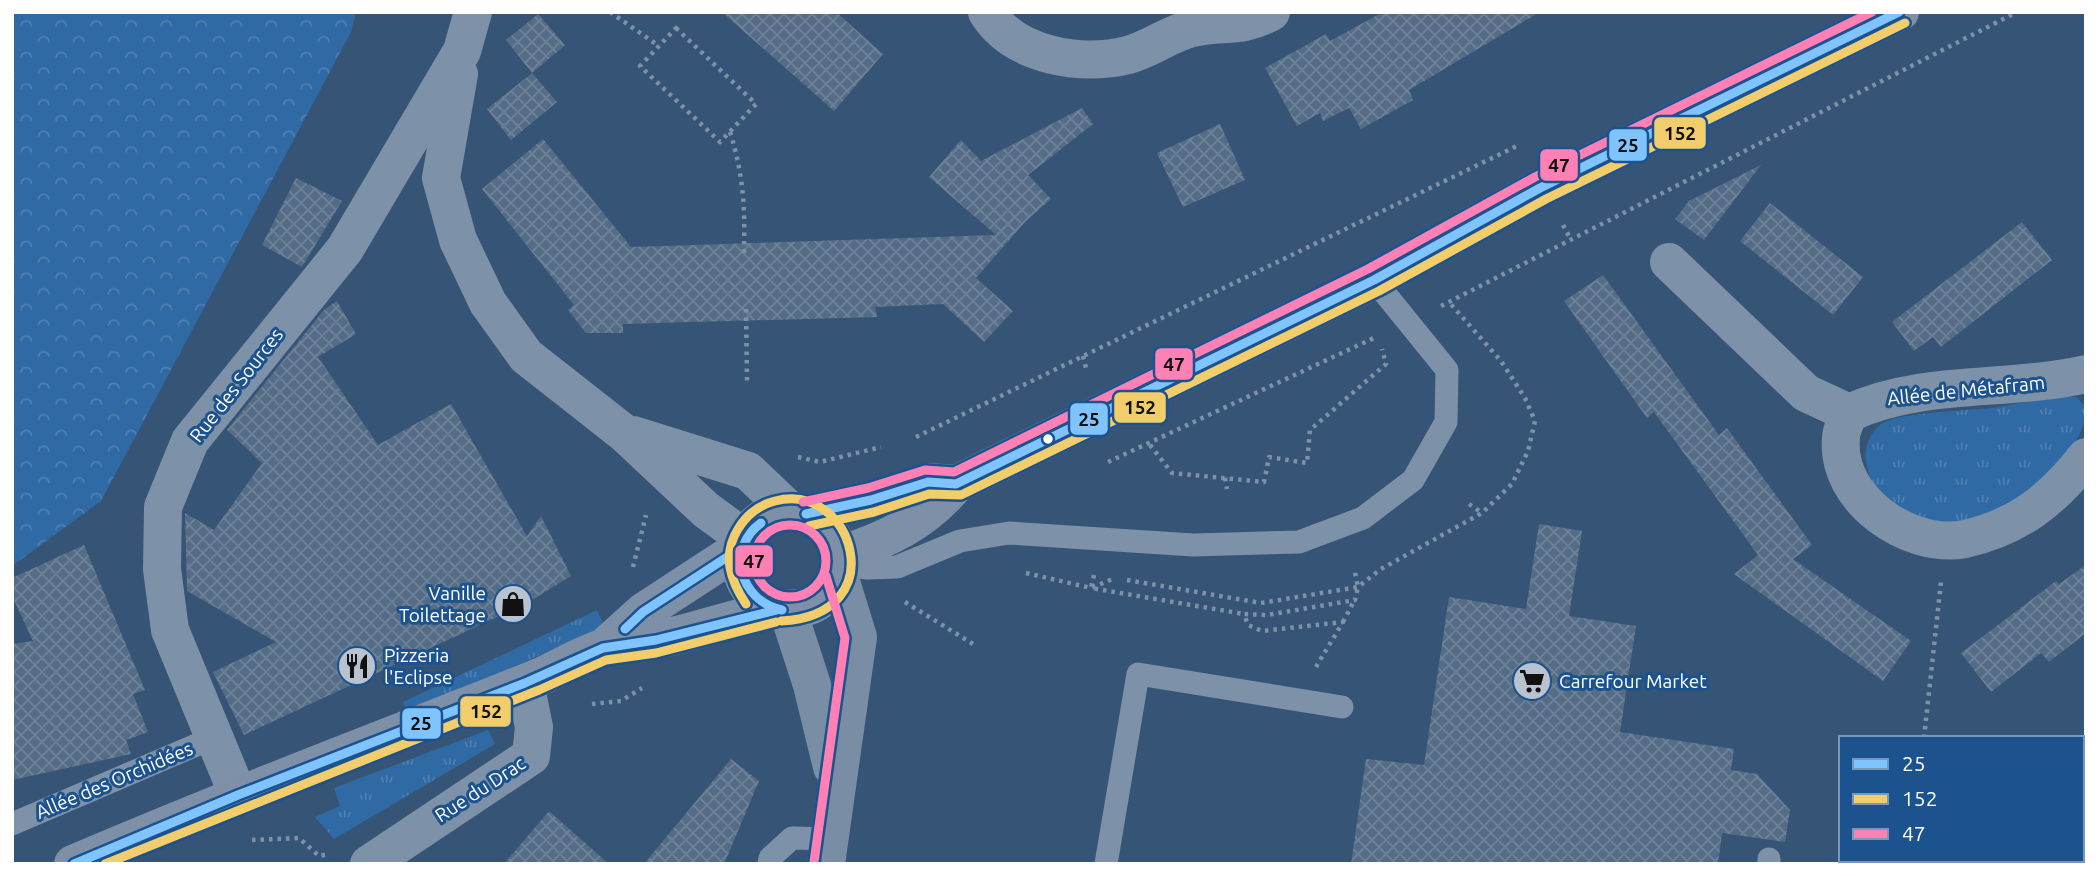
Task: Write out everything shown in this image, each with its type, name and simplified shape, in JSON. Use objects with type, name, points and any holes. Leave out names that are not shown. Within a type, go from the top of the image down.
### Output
[{"type":"main road","points":[[91,860],[238,795],[525,683],[603,648],[656,640],[782,610],[809,607],[823,599],[833,586],[839,563],[880,542],[938,506],[956,484],[1374,280],[1541,188],[1900,12]]},
{"type":"main road","points":[[603,648],[643,612],[743,544],[759,522],[774,514],[798,513],[871,500],[928,482],[956,484]]},
{"type":"main road","points":[[798,513],[822,522],[833,537],[858,638],[836,782],[829,852]]},
{"type":"main road","points":[[743,544],[741,571],[751,593],[763,603],[782,610],[812,685],[836,782]]},
{"type":"street","name":"Rue des Sources","points":[[238,795],[170,630],[162,569],[163,507],[190,441],[345,249],[462,51],[473,12]]},
{"type":"street","points":[[987,12],[994,23],[1024,44],[1054,56],[1093,61],[1130,55],[1192,28],[1250,24],[1271,12]]},
{"type":"street","points":[[462,51],[442,178],[458,240],[488,303],[526,356],[624,433],[743,544]]},
{"type":"street","points":[[1669,262],[1806,393],[1849,413],[1840,437],[1842,458],[1849,482],[1871,508],[1901,529],[1933,539],[1962,539],[1992,531],[2042,506],[2086,457]]},
{"type":"street","name":"Allée de Métafram","points":[[1849,413],[1878,400],[1927,392],[2026,386],[2086,374]]},
{"type":"street","points":[[624,433],[748,471],[798,513]]},
{"type":"street","name":"Rue du Drac","points":[[369,864],[531,756],[534,727],[525,683]]},
{"type":"lane","points":[[839,563],[867,568],[897,567],[960,541],[1009,533],[1193,545],[1299,542],[1363,518],[1413,480],[1446,422],[1447,370],[1374,280]]},
{"type":"lane","points":[[1106,864],[1138,674],[1342,707]]},
{"type":"lane","name":"Allée des Orchidées","points":[[12,824],[215,737]]},
{"type":"lane","points":[[769,864],[770,858],[792,838],[829,852]]},
{"type":"path","points":[[610,12],[659,46]]},
{"type":"path","points":[[1101,465],[1150,445],[1408,322],[2017,12]]},
{"type":"path","points":[[676,28],[756,104],[720,142],[640,66],[659,46],[676,28]]},
{"type":"path","points":[[730,132],[742,169],[746,200],[744,255]]},
{"type":"path","points":[[907,441],[1531,140]]},
{"type":"path","points":[[746,309],[747,382]]},
{"type":"path","points":[[1138,440],[1150,445],[1172,473],[1264,482],[1269,457],[1307,463],[1310,430],[1386,364],[1377,337]]},
{"type":"path","points":[[795,456],[820,462],[895,444]]},
{"type":"path","points":[[1225,478],[1227,489]]},
{"type":"path","points":[[1469,504],[1482,513]]},
{"type":"path","points":[[632,571],[647,509]]},
{"type":"path","points":[[1924,736],[1947,539]]},
{"type":"path","points":[[1304,701],[1319,659],[1355,600],[1358,587],[1354,568]]},
{"type":"path","points":[[1095,570],[1091,588],[1244,614],[1267,615],[1355,600]]},
{"type":"path","points":[[904,601],[973,644]]},
{"type":"path","points":[[1244,614],[1248,625],[1262,631],[1343,622]]},
{"type":"path","points":[[318,856],[321,864]]},
{"type":"green space","points":[[12,12],[356,12],[351,32],[101,501],[12,566]]},
{"type":"green space","points":[[2058,396],[2076,397],[2086,407],[2083,426],[2074,444],[2056,469],[2021,503],[1994,518],[1956,525],[1915,520],[1884,499],[1869,475],[1866,449],[1871,436],[1880,425],[1888,421],[1900,417],[1999,407]]},
{"type":"green space","points":[[597,610],[604,626],[485,680],[405,709],[403,702]]},
{"type":"green space","points":[[488,730],[495,744],[334,839],[315,817],[340,806],[334,788]]},
{"type":"building","points":[[722,12],[836,12],[883,54],[834,111]]},
{"type":"building","points":[[1383,12],[1540,12],[1409,90],[1413,100],[1361,129],[1349,108],[1323,121],[1320,113],[1297,126],[1265,68],[1326,34],[1330,41]]},
{"type":"building","points":[[538,14],[565,45],[532,73],[506,40]]},
{"type":"building","points":[[532,73],[557,102],[511,140],[487,109]]},
{"type":"building","points":[[1082,108],[1093,124],[1028,175],[1051,199],[1026,221],[976,278],[1013,311],[984,342],[943,304],[875,307],[877,317],[623,324],[623,333],[586,333],[568,310],[574,305],[482,189],[543,139],[631,247],[996,235],[929,177],[961,140],[981,161]]},
{"type":"building","points":[[1220,124],[1245,180],[1183,207],[1157,153]]},
{"type":"building","points":[[1761,165],[1704,240],[1675,219],[1689,201]]},
{"type":"building","points":[[296,178],[342,201],[302,267],[262,245]]},
{"type":"building","points":[[1770,203],[1863,277],[1833,315],[1740,241]]},
{"type":"building","points":[[2022,222],[2052,260],[1941,347],[1933,337],[1914,351],[1892,322]]},
{"type":"building","points":[[1603,275],[1719,435],[1727,428],[1812,545],[1793,559],[1911,641],[1883,681],[1734,574],[1758,555],[1654,412],[1647,418],[1564,301]]},
{"type":"building","points":[[337,301],[356,334],[318,357],[378,445],[451,404],[527,536],[541,516],[571,576],[527,603],[244,735],[213,672],[276,642],[187,591],[185,513],[214,530],[262,463],[227,430],[324,310]]},
{"type":"building","name":"Carrefour Market","points":[[1539,524],[1582,531],[1569,616],[1636,626],[1620,732],[1734,749],[1731,770],[1757,774],[1790,810],[1785,842],[1722,833],[1718,864],[1351,864],[1366,759],[1424,765],[1449,597],[1526,609]]},
{"type":"building","points":[[84,545],[145,690],[133,694],[148,732],[126,740],[131,754],[12,780],[12,644],[33,641],[12,596],[12,578]]},
{"type":"building","points":[[2086,565],[2086,633],[2049,662],[2041,653],[1991,692],[1961,653],[2056,581],[2059,584]]},
{"type":"building","points":[[731,759],[759,781],[724,864],[644,864]]},
{"type":"building","points":[[549,811],[609,864],[504,864]]},
{"type":"transit line","name":"47","points":[[803,502],[868,488],[925,470],[954,472],[1368,269],[1535,177],[1872,12]]},
{"type":"transit line","name":"25","points":[[806,514],[871,500],[928,482],[956,484],[1374,280],[1540,188],[1899,12]]},
{"type":"transit line","name":"152","points":[[809,526],[874,512],[929,494],[961,495],[1379,291],[1546,199],[1905,23]]},
{"type":"transit line","name":"152","points":[[746,604],[732,577],[729,558],[733,539],[745,519],[759,508],[775,501],[802,500],[825,510],[841,528],[850,551],[850,575],[839,597],[817,613],[781,621]]},
{"type":"transit line","name":"25","points":[[761,523],[743,546],[742,572],[747,585],[756,596],[767,605],[782,610]]},
{"type":"transit line","name":"47","points":[[790,525],[810,531],[820,541],[826,561],[820,581],[810,591],[790,597],[770,591],[760,581],[754,561],[760,541],[770,531],[790,525]]},
{"type":"transit line","name":"25","points":[[625,629],[643,612],[741,548]]},
{"type":"transit line","name":"47","points":[[814,862],[845,638],[826,576]]},
{"type":"transit line","name":"25","points":[[74,864],[238,795],[525,683],[603,648],[656,640],[777,610]]},
{"type":"transit line","name":"152","points":[[105,864],[539,690],[606,660],[656,653],[776,622]]},
{"type":"place","name":"Vanille Toilettage","points":[[513,604]]},
{"type":"place","name":"Pizzeria l'Eclipse","points":[[357,666]]},
{"type":"place","name":"Carrefour Market","points":[[1532,681]]}]
